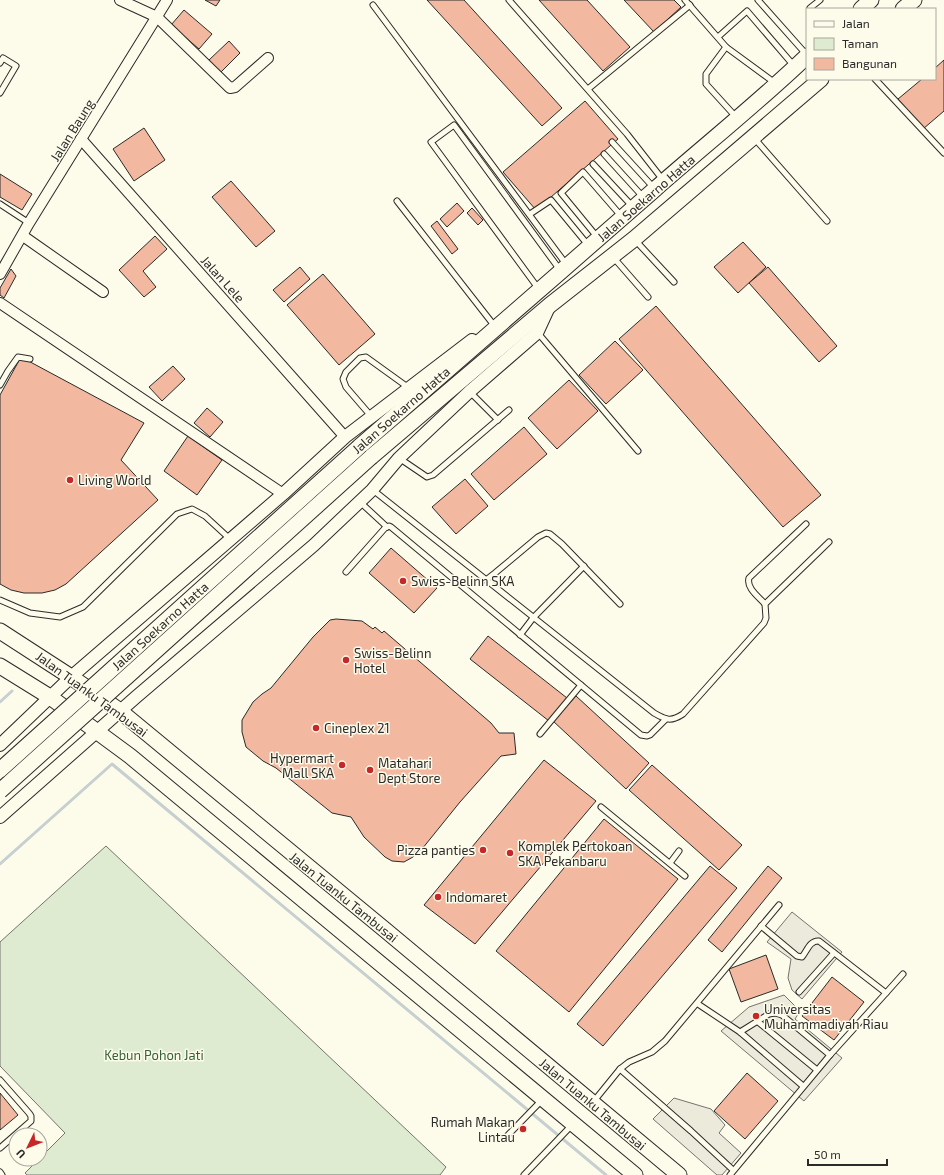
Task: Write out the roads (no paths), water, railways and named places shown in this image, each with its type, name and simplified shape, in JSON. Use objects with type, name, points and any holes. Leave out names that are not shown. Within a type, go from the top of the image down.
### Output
[{"type":"main road","points":[[862,8],[871,0]]},
{"type":"main road","points":[[904,8],[914,0]]},
{"type":"main road","name":"Jalan Soekarno Hatta","points":[[0,770],[359,446],[778,85],[806,57]]},
{"type":"main road","name":"Jalan Soekarno Hatta","points":[[0,791],[371,457],[550,304],[634,239],[820,80]]},
{"type":"main road","name":"Jalan Tuanku Tambusai","points":[[0,631],[71,677],[120,712],[384,929],[679,1175]]},
{"type":"main road","name":"Jalan Tuanku Tambusai","points":[[0,666],[50,697],[130,756],[636,1175]]},
{"type":"main road","points":[[71,677],[98,731]]},
{"type":"main road","points":[[50,697],[120,712]]},
{"type":"street","points":[[120,0],[157,17],[230,88],[235,87],[268,58]]},
{"type":"street","name":"Jalan Baung","points":[[0,274],[29,223],[167,0]]},
{"type":"street","name":"Jalan Lele","points":[[82,139],[345,437]]},
{"type":"street","points":[[22,236],[103,292]]},
{"type":"street","points":[[0,745],[71,677],[283,494],[345,437],[560,272]]},
{"type":"street","points":[[0,303],[283,494]]},
{"type":"street","name":"Jalan Soekarno Hatta","points":[[0,818],[98,731],[314,545],[372,490],[399,458],[469,392],[537,332],[550,304]]},
{"type":"lane","points":[[509,0],[627,134],[644,199]]},
{"type":"lane","points":[[685,0],[726,47],[778,85]]},
{"type":"lane","points":[[758,0],[806,55]]},
{"type":"lane","points":[[810,8],[820,0]]},
{"type":"lane","points":[[373,5],[530,214],[560,272]]},
{"type":"lane","points":[[588,89],[690,6]]},
{"type":"lane","points":[[718,37],[747,12],[795,68]]},
{"type":"lane","points":[[726,47],[706,74],[706,84],[738,119]]},
{"type":"lane","points":[[0,63],[3,58],[16,66],[0,93]]},
{"type":"lane","points":[[876,80],[944,153]]},
{"type":"lane","points":[[539,289],[431,142],[454,125],[560,272]]},
{"type":"lane","points":[[753,137],[827,221]]},
{"type":"lane","points":[[612,142],[644,199]]},
{"type":"lane","points":[[604,154],[644,199]]},
{"type":"lane","points":[[593,164],[644,199]]},
{"type":"lane","points":[[594,242],[561,193],[583,172],[644,199]]},
{"type":"lane","points":[[530,214],[551,200],[594,242]]},
{"type":"lane","points":[[397,201],[493,324]]},
{"type":"lane","points":[[0,204],[29,223]]},
{"type":"lane","points":[[634,239],[674,282]]},
{"type":"lane","points":[[612,256],[648,297]]},
{"type":"lane","points":[[537,332],[638,451]]},
{"type":"lane","points":[[0,385],[18,357],[30,358]]},
{"type":"lane","points":[[372,417],[346,387],[343,379],[346,372],[360,358],[366,357],[409,388]]},
{"type":"lane","points":[[469,392],[498,420]]},
{"type":"lane","points":[[399,458],[425,475],[430,477],[433,476],[509,410]]},
{"type":"lane","points":[[372,490],[654,713],[666,719],[672,720],[683,714],[764,623],[766,618],[765,604],[749,586],[749,578],[806,524]]},
{"type":"lane","points":[[360,502],[387,527],[391,527],[644,736],[650,735],[666,719]]},
{"type":"lane","points":[[0,600],[30,613],[60,617],[83,607],[177,514],[192,509],[205,516],[230,539]]},
{"type":"lane","points":[[346,572],[387,527]]},
{"type":"lane","points":[[486,580],[538,537],[546,533],[554,537],[620,604]]},
{"type":"lane","points":[[765,604],[829,542]]},
{"type":"lane","points":[[520,635],[533,618],[584,566]]},
{"type":"lane","points":[[540,734],[581,685]]},
{"type":"lane","points":[[600,807],[685,876]]},
{"type":"lane","points":[[670,863],[679,851]]},
{"type":"lane","points":[[592,1104],[620,1069],[629,1062],[652,1052],[665,1041],[698,1004],[779,905]]},
{"type":"lane","points":[[761,926],[797,956],[802,957],[813,942],[817,940],[819,941],[886,994]]},
{"type":"lane","points":[[799,992],[834,953]]},
{"type":"lane","points":[[620,1069],[691,1131],[732,1173],[803,1086],[904,974]]},
{"type":"lane","points":[[698,1004],[740,1032],[803,1086]]},
{"type":"lane","points":[[740,1032],[768,1014],[774,1013],[782,1015],[830,1055]]},
{"type":"lane","points":[[758,1021],[817,1070]]},
{"type":"lane","points":[[0,1080],[29,1113],[31,1119],[0,1148]]},
{"type":"lane","points":[[508,1135],[543,1099]]},
{"type":"lane","points":[[524,1175],[573,1124]]},
{"type":"waterway","points":[[0,702],[12,691]]},
{"type":"waterway","points":[[0,864],[112,764],[606,1175]]},
{"type":"place","name":"Living World","points":[[70,480]]},
{"type":"place","name":"Swiss-Belinn SKA","points":[[403,581]]},
{"type":"place","name":"Swiss-Belinn Hotel","points":[[346,660]]},
{"type":"place","name":"Cineplex 21","points":[[316,728]]},
{"type":"place","name":"Hypermart Mall SKA","points":[[342,765]]},
{"type":"place","name":"Matahari Dept Store","points":[[370,770]]},
{"type":"place","name":"Pizza panties","points":[[483,850]]},
{"type":"place","name":"Komplek Pertokoan SKA Pekanbaru","points":[[510,853]]},
{"type":"place","name":"Indomaret","points":[[438,897]]},
{"type":"place","name":"Universitas Muhammadiyah Riau","points":[[756,1016]]},
{"type":"place","name":"Rumah Makan Lintau","points":[[523,1129]]},
{"type":"park label","name":"Kebun Pohon Jati","points":[[154,1055]]}]
